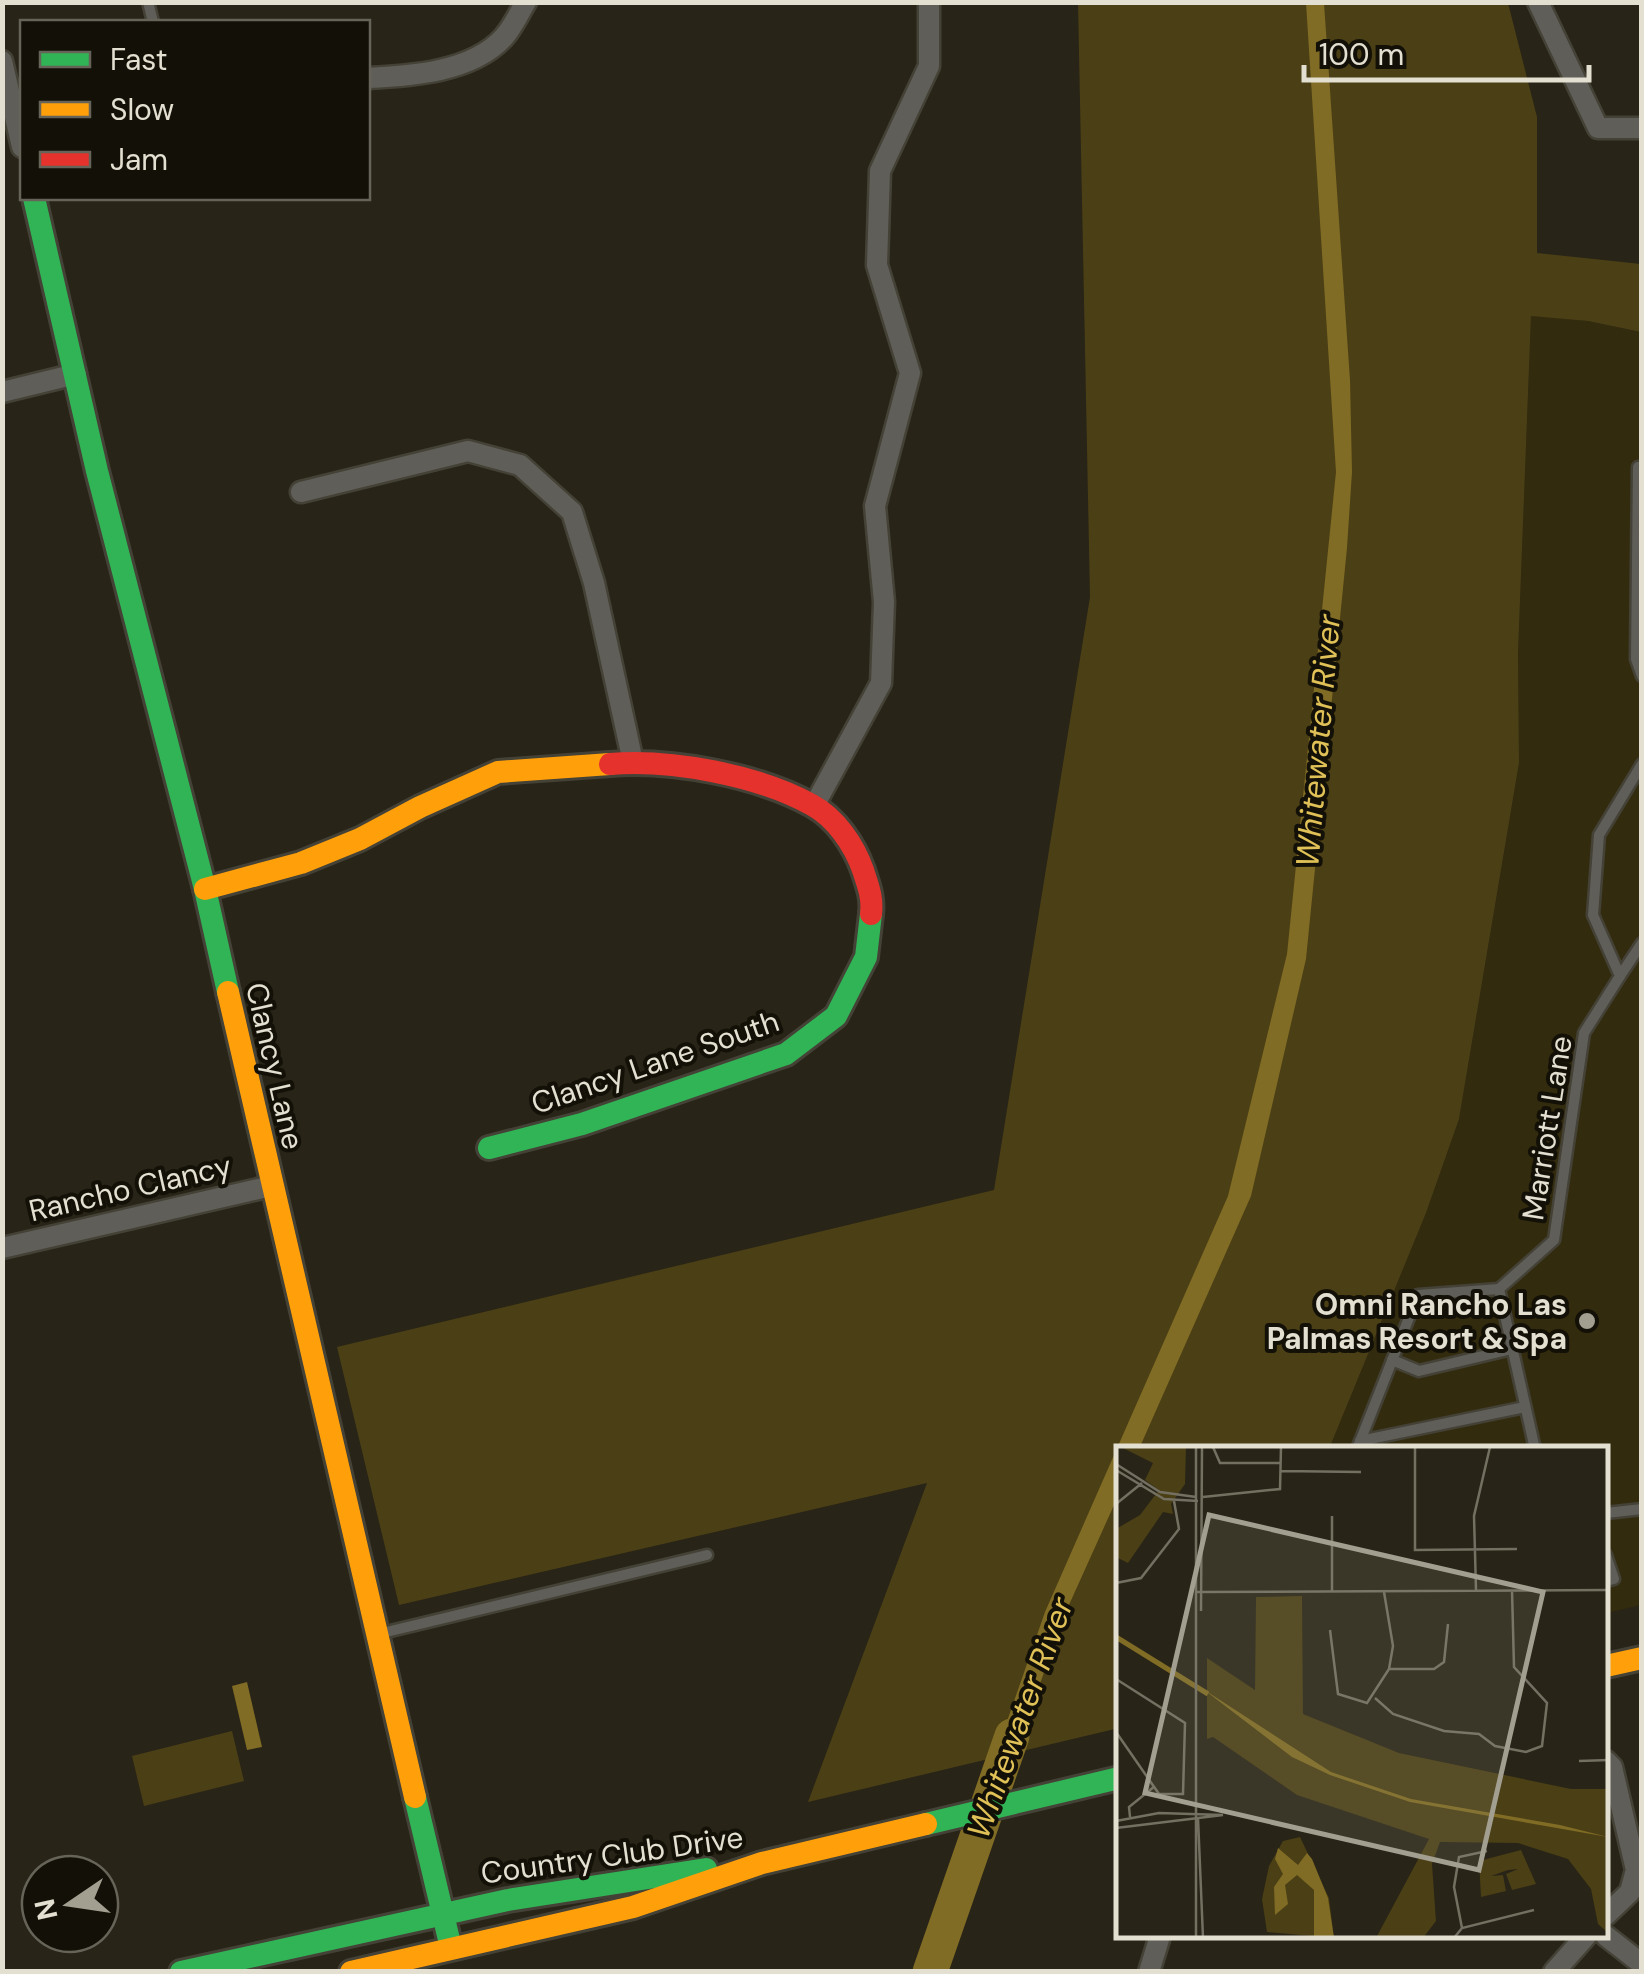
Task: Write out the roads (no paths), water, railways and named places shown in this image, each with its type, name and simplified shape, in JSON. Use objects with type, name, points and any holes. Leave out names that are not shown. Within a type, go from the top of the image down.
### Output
[{"type":"street","points":[[370,78],[406,76],[460,65],[503,39],[526,2]]},
{"type":"street","points":[[814,806],[881,683],[884,602],[875,506],[910,373],[877,266],[880,171],[928,66],[929,2]]},
{"type":"street","points":[[1538,2],[1598,128],[1642,128]]},
{"type":"street","points":[[2,61],[20,138]]},
{"type":"street","name":"Clancy Lane","points":[[34,200],[102,490],[205,889],[451,1948]]},
{"type":"street","points":[[2,392],[76,374]]},
{"type":"street","points":[[300,492],[468,451],[520,466],[572,512],[594,583],[633,762]]},
{"type":"street","name":"Clancy Lane South","points":[[205,889],[301,862],[345,845],[498,772],[633,762],[736,776],[814,806],[854,844],[873,898],[866,957],[836,1016],[786,1054],[582,1124],[489,1148]]},
{"type":"street","name":"Rancho Clancy","points":[[2,1248],[271,1186]]},
{"type":"street","points":[[1609,1665],[1642,1658]]},
{"type":"street","points":[[1609,1764],[1636,1870],[1630,1892],[1609,1912]]},
{"type":"street","points":[[762,1863],[1116,1779]]},
{"type":"street","name":"Country Club Drive","points":[[181,1972],[443,1912],[626,1878],[762,1863]]},
{"type":"street","name":"Country Club Drive","points":[[351,1972],[633,1907],[762,1863]]},
{"type":"street","points":[[1609,1938],[1642,1964]]},
{"type":"street","points":[[1149,1972],[1159,1939]]},
{"type":"street","points":[[1554,1972],[1583,1939]]},
{"type":"lane","points":[[1642,467],[1638,467],[1636,658],[1642,676]]},
{"type":"lane","points":[[1620,976],[1593,915],[1599,835],[1642,764]]},
{"type":"lane","name":"Marriott Lane","points":[[1499,1289],[1554,1240],[1584,1033],[1642,944]]},
{"type":"lane","points":[[1359,1445],[1418,1295],[1499,1289],[1533,1446]]},
{"type":"lane","points":[[1392,1360],[1418,1371],[1512,1349]]},
{"type":"lane","points":[[1359,1445],[1525,1407]]},
{"type":"lane","points":[[1609,1513],[1642,1509]]},
{"type":"lane","points":[[377,1634],[707,1555]]},
{"type":"water","points":[[1306,3],[1324,3],[1350,380],[1352,472],[1306,959],[1251,1196],[1140,1446],[1118,1446],[1228,1196],[1287,954],[1336,472]]},
{"type":"water","points":[[1116,1451],[1116,1501],[1064,1616],[1007,1777],[986,1782],[1045,1612]]},
{"type":"water","points":[[247,1682],[262,1747],[247,1750],[232,1686]]},
{"type":"waterway","name":"Whitewater River","points":[[930,1972],[1012,1736]]},
{"type":"place","name":"Omni Rancho Las Palmas Resort & Spa","points":[[1587,1321]]}]
